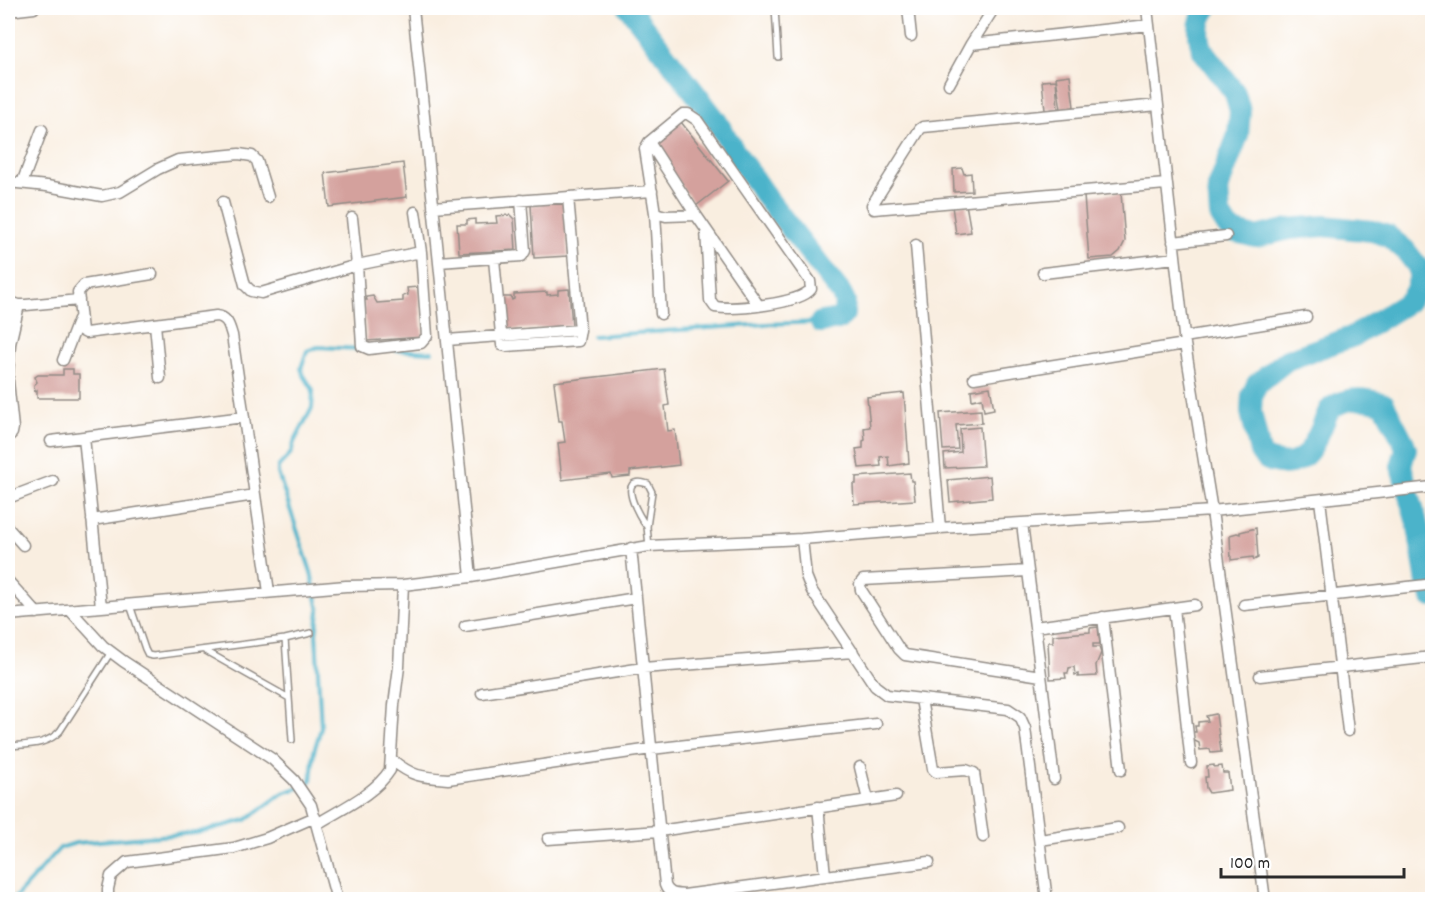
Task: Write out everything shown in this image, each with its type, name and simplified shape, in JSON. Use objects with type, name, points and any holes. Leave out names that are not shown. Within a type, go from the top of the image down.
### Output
[{"type":"street","points":[[8,11],[34,8]]},
{"type":"street","points":[[413,8],[471,577]]},
{"type":"street","points":[[908,8],[911,36]]},
{"type":"street","points":[[949,84],[994,8]]},
{"type":"street","points":[[1147,8],[1185,340],[1212,511],[1265,900]]},
{"type":"street","points":[[971,44],[1149,25]]},
{"type":"street","points":[[1158,105],[923,127],[872,205],[874,209],[1166,183]]},
{"type":"street","points":[[661,314],[655,213],[645,149],[649,142],[684,114],[693,116],[810,281],[811,289],[801,297],[759,306],[719,308],[711,304],[706,230]]},
{"type":"street","points":[[22,183],[42,130]]},
{"type":"street","points":[[649,142],[759,306]]},
{"type":"street","points":[[8,182],[102,196],[120,192],[158,168],[178,160],[238,154],[252,156],[257,161],[268,197]]},
{"type":"street","points":[[433,207],[652,191]]},
{"type":"street","points":[[447,340],[580,330],[568,197]]},
{"type":"street","points":[[439,262],[522,256],[525,251],[521,200]]},
{"type":"street","points":[[224,202],[245,285],[251,291],[261,293],[357,265],[421,252]]},
{"type":"street","points":[[352,218],[362,346],[365,348],[421,343],[427,336],[421,252],[415,212]]},
{"type":"street","points":[[655,213],[666,216],[696,215]]},
{"type":"street","points":[[1173,242],[1226,236]]},
{"type":"street","points":[[916,245],[940,528]]},
{"type":"street","points":[[1043,273],[1175,258]]},
{"type":"street","points":[[494,259],[500,335]]},
{"type":"street","points":[[152,274],[84,285],[78,292],[82,331],[86,333],[216,316],[227,320],[232,335],[269,592]]},
{"type":"street","points":[[422,278],[440,276]]},
{"type":"street","points":[[8,301],[19,305],[79,300]]},
{"type":"street","points":[[8,376],[10,344],[19,305]]},
{"type":"street","points":[[63,360],[80,316]]},
{"type":"street","points":[[974,378],[1306,317]]},
{"type":"street","points":[[155,324],[160,378]]},
{"type":"street","points":[[8,381],[13,428],[8,437]]},
{"type":"street","points":[[51,441],[244,417]]},
{"type":"street","points":[[84,437],[100,607]]},
{"type":"street","points":[[8,498],[53,481]]},
{"type":"street","points":[[8,615],[346,586],[403,585],[471,577],[649,546],[802,539],[1212,511],[1428,487]]},
{"type":"street","points":[[92,520],[255,495]]},
{"type":"street","points":[[1320,500],[1348,731]]},
{"type":"street","points":[[1022,523],[1054,779]]},
{"type":"street","points":[[8,528],[23,545]]},
{"type":"street","points":[[802,539],[806,576],[812,591],[854,652],[874,686],[880,691],[887,695],[1008,709],[1020,717],[1025,728],[1047,900]]},
{"type":"street","points":[[631,548],[667,890],[674,894],[684,895],[929,862]]},
{"type":"street","points":[[1028,571],[863,580],[860,584],[861,590],[905,655],[1041,676]]},
{"type":"street","points":[[8,581],[37,613]]},
{"type":"street","points":[[108,900],[111,876],[127,862],[234,848],[267,838],[316,821],[373,788],[385,777],[390,770],[392,760],[392,727],[398,677],[403,585]]},
{"type":"street","points":[[1244,605],[1425,585]]},
{"type":"street","points":[[465,626],[636,598]]},
{"type":"street","points":[[1035,627],[1195,605]]},
{"type":"street","points":[[1174,608],[1191,763]]},
{"type":"street","points":[[70,610],[103,646],[272,759],[294,780],[311,805],[337,900]]},
{"type":"street","points":[[1103,617],[1121,770]]},
{"type":"street","points":[[482,693],[643,668],[854,652]]},
{"type":"street","points":[[1260,676],[1432,657]]},
{"type":"street","points":[[921,699],[933,769],[936,772],[966,770],[974,773],[983,837]]},
{"type":"street","points":[[392,760],[408,773],[429,778],[448,779],[651,748],[876,724]]},
{"type":"street","points":[[860,767],[867,800]]},
{"type":"street","points":[[548,840],[660,831],[896,795]]},
{"type":"street","points":[[818,807],[825,875]]},
{"type":"street","points":[[1040,840],[1118,828]]},
{"type":"street","points":[[729,900],[731,888]]},
{"type":"lane","points":[[775,8],[778,57]]},
{"type":"lane","points":[[646,527],[630,495],[632,487],[642,482],[648,484],[652,492],[646,527],[649,546]]},
{"type":"lane","points":[[130,605],[148,654],[153,656],[285,639],[311,633]]},
{"type":"lane","points":[[285,639],[292,740]]},
{"type":"lane","points":[[202,650],[289,698]]},
{"type":"lane","points":[[8,746],[40,743],[52,739],[60,731],[111,652]]},
{"type":"building","points":[[1070,75],[1074,107],[1061,109],[1056,77]]},
{"type":"building","points":[[1056,80],[1058,109],[1045,110],[1042,81]]},
{"type":"building","points":[[677,117],[728,181],[696,206],[646,141]]},
{"type":"building","points":[[403,163],[407,197],[329,207],[325,173]]},
{"type":"building","points":[[962,168],[964,174],[971,173],[972,191],[954,192],[953,169]]},
{"type":"building","points":[[1121,193],[1125,241],[1120,251],[1113,257],[1089,259],[1084,196]]},
{"type":"building","points":[[542,197],[564,200],[568,256],[534,258],[531,205],[542,204]]},
{"type":"building","points":[[966,204],[971,232],[956,234],[952,206]]},
{"type":"building","points":[[510,215],[514,219],[516,250],[459,253],[457,224],[467,224],[467,220],[475,219],[475,224],[497,223],[496,216]]},
{"type":"building","points":[[418,287],[423,337],[367,341],[363,300],[373,296],[377,303],[403,301],[403,296],[408,295],[407,288]]},
{"type":"building","points":[[569,289],[572,326],[505,330],[503,297],[511,297],[512,300],[514,294],[547,292],[547,295],[558,294],[558,290]]},
{"type":"building","points":[[63,369],[73,369],[73,374],[79,374],[79,398],[37,398],[35,377],[63,375]]},
{"type":"building","points":[[664,369],[669,405],[665,406],[668,431],[675,430],[679,465],[630,471],[630,476],[612,478],[611,474],[562,480],[558,443],[565,442],[562,421],[559,421],[554,382]]},
{"type":"building","points":[[990,387],[994,409],[984,411],[982,398],[972,400],[971,390]]},
{"type":"building","points":[[904,393],[909,463],[889,466],[888,456],[880,457],[881,466],[859,468],[856,449],[863,448],[864,428],[870,427],[867,397]]},
{"type":"building","points":[[981,410],[982,423],[956,425],[958,449],[943,450],[940,413]]},
{"type":"building","points":[[980,427],[983,466],[945,468],[944,454],[961,452],[960,429]]},
{"type":"building","points":[[910,473],[915,500],[854,504],[853,484],[856,484],[856,477]]},
{"type":"building","points":[[990,476],[992,498],[950,502],[948,480]]},
{"type":"building","points":[[1256,528],[1258,558],[1231,560],[1230,535]]},
{"type":"building","points":[[1098,627],[1100,644],[1093,644],[1093,647],[1099,647],[1101,653],[1096,665],[1097,676],[1078,677],[1078,674],[1075,675],[1074,667],[1069,668],[1068,673],[1065,673],[1066,678],[1050,679],[1048,642],[1053,642],[1053,635],[1090,632],[1090,628]]},
{"type":"building","points":[[1216,714],[1221,752],[1211,753],[1210,749],[1200,750],[1199,743],[1191,739],[1191,732],[1196,732],[1195,726],[1198,726],[1198,722],[1208,721],[1206,716]]},
{"type":"building","points":[[1214,765],[1214,767],[1222,766],[1223,773],[1228,773],[1230,790],[1209,793],[1205,777],[1208,777],[1207,766]]},
{"type":"waterway","points":[[629,8],[716,120],[766,197],[841,293],[845,301],[844,314],[839,319],[821,322]]},
{"type":"waterway","points":[[1207,8],[1200,23],[1201,45],[1203,51],[1235,93],[1240,111],[1238,135],[1218,188],[1220,215],[1227,226],[1232,231],[1256,237],[1289,229],[1324,226],[1372,231],[1388,236],[1405,250],[1419,268],[1419,280],[1408,302],[1354,336],[1287,360],[1257,384],[1252,395],[1251,412],[1260,452],[1276,463],[1290,463],[1298,460],[1312,447],[1329,410],[1335,405],[1349,400],[1370,400],[1384,404],[1406,449],[1401,466],[1418,527],[1427,583],[1432,597]]},
{"type":"waterway","points":[[593,336],[821,322]]},
{"type":"waterway","points":[[13,900],[60,848],[76,843],[196,833],[246,820],[283,793],[307,785],[311,780],[314,751],[321,728],[316,633],[319,611],[311,572],[278,467],[291,453],[294,442],[312,408],[313,390],[301,368],[307,351],[318,347],[362,349]]},
{"type":"waterway","points":[[396,350],[432,352]]}]
